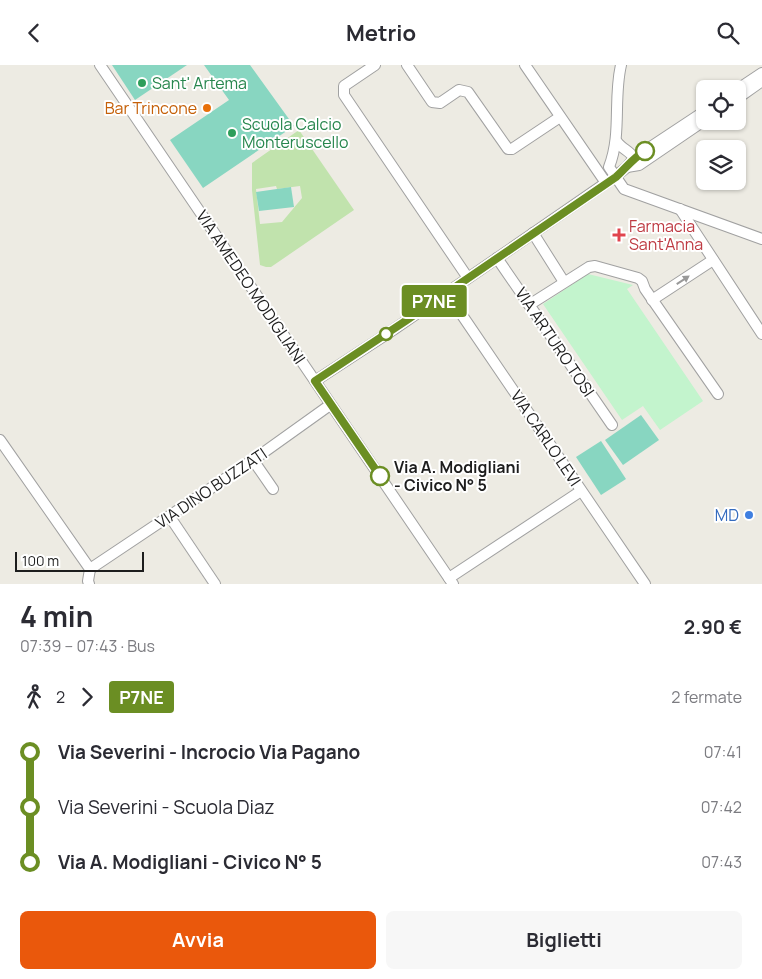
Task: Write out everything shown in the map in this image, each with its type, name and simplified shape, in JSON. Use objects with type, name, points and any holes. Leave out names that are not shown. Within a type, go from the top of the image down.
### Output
[{"type":"street","name":"VIA AMEDEO MODIGLIANI","points":[[100,65],[451,581]]},
{"type":"street","points":[[375,65],[346,84],[342,88],[344,95],[468,278]]},
{"type":"street","points":[[407,65],[432,102],[440,103],[459,90],[468,92],[508,149],[512,149],[560,117]]},
{"type":"street","points":[[525,65],[606,183]]},
{"type":"street","points":[[621,65],[616,97],[617,142],[610,167],[624,189],[762,239]]},
{"type":"street","points":[[746,84],[762,73]]},
{"type":"street","points":[[746,92],[762,81]]},
{"type":"street","points":[[315,381],[616,177],[634,158],[696,117]]},
{"type":"street","points":[[627,167],[641,163],[696,126]]},
{"type":"street","points":[[617,142],[625,151],[631,153],[634,158]]},
{"type":"street","points":[[680,209],[762,334]]},
{"type":"street","points":[[533,233],[564,282]]},
{"type":"street","name":"VIA ARTURO TOSI","points":[[497,258],[612,425]]},
{"type":"street","points":[[652,300],[713,261]]},
{"type":"street","points":[[529,305],[583,269],[595,267],[638,278],[642,281],[652,300],[718,394]]},
{"type":"street","name":"VIA CARLO LEVI","points":[[447,293],[645,584]]},
{"type":"street","name":"VIA DINO BUZZATI","points":[[90,569],[170,517],[330,405]]},
{"type":"street","points":[[0,440],[90,569],[89,584]]},
{"type":"street","points":[[253,460],[273,489]]},
{"type":"street","points":[[451,581],[581,491]]},
{"type":"street","points":[[170,517],[215,584]]},
{"type":"green space","name":"Sant' Artema","points":[[112,65],[187,65],[135,100]]},
{"type":"green space","name":"Scuola Calcio Monteruscello","points":[[204,65],[250,65],[294,126],[203,188],[170,140],[229,100]]},
{"type":"green space","points":[[299,130],[354,210],[271,267],[260,265],[252,190],[252,163]],"holes":[[[276,186],[277,189],[300,186],[302,198],[282,222],[260,224],[256,189]]]},
{"type":"green space","points":[[291,187],[294,207],[259,211],[256,192]]},
{"type":"green space","points":[[588,274],[633,285],[627,289],[703,401],[660,430],[643,406],[622,420],[543,304]]},
{"type":"green space","points":[[641,415],[659,440],[623,465],[605,440]]},
{"type":"green space","points":[[601,441],[626,479],[601,495],[576,457]]},
{"type":"bus line","name":"P7NE","points":[[380,476],[315,381],[447,293],[560,213],[616,177],[634,158],[645,151]]},
{"type":"place","name":"Sant' Artema","points":[[142,83]]},
{"type":"place","name":"Bar Trincone","points":[[207,108]]},
{"type":"place","name":"Scuola Calcio Monteruscello","points":[[232,133]]},
{"type":"place","name":"Farmacia Sant'Anna","points":[[619,235]]},
{"type":"place","name":"Via A. Modigliani - Civico N° 5","points":[[380,476]]},
{"type":"place","name":"MD","points":[[749,515]]}]
